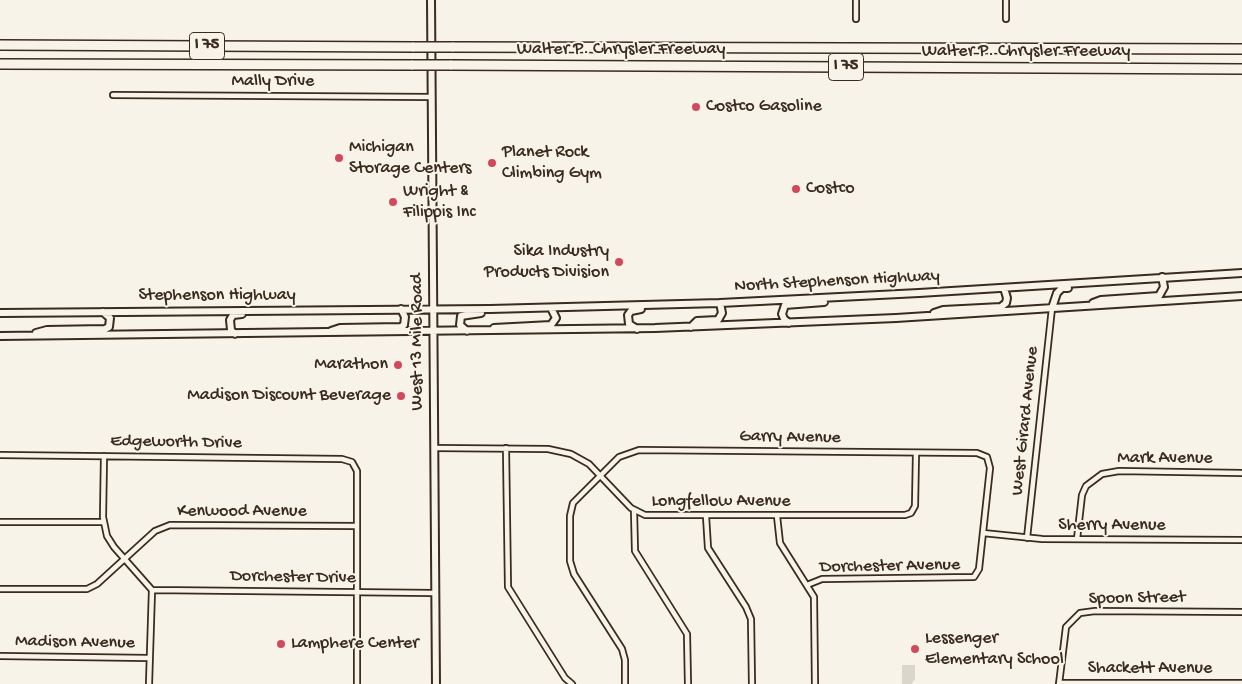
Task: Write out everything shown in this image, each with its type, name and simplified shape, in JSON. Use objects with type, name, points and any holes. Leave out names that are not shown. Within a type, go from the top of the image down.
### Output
[{"type":"highway","name":"Walter P. Chrysler Freeway","points":[[0,45],[1242,49]]},
{"type":"highway","name":"Walter P. Chrysler Freeway","points":[[0,64],[1242,69]]},
{"type":"main road","name":"West 13 Mile Road","points":[[431,0],[436,684]]},
{"type":"main road","name":"North Stephenson Highway","points":[[434,309],[551,308],[720,302],[1004,288],[1242,273]]},
{"type":"main road","points":[[1084,306],[1101,300],[1159,296],[1164,290],[1162,277]]},
{"type":"main road","points":[[1052,308],[1057,293],[1062,288],[1115,285],[1128,279]]},
{"type":"main road","points":[[926,316],[943,310],[1001,307],[1006,303],[1007,298],[1004,288]]},
{"type":"main road","points":[[789,323],[782,314],[785,305],[840,302],[854,296]]},
{"type":"main road","points":[[0,336],[637,329],[926,316],[1242,296]]},
{"type":"main road","points":[[691,327],[697,321],[716,321],[720,318],[720,302]]},
{"type":"main road","points":[[637,329],[628,322],[629,312],[659,304]]},
{"type":"main road","points":[[468,332],[460,325],[460,317],[463,314],[514,312],[534,308]]},
{"type":"main road","points":[[489,331],[497,327],[551,326],[556,318],[551,308]]},
{"type":"main road","points":[[328,333],[340,328],[401,327],[405,321],[404,313],[400,309]]},
{"type":"main road","name":"Stephenson Highway","points":[[0,313],[434,309]]},
{"type":"main road","points":[[236,334],[231,330],[229,322],[231,317],[236,314],[321,314],[338,310]]},
{"type":"main road","points":[[30,335],[47,330],[104,329],[108,327],[110,318],[103,312]]},
{"type":"street","points":[[856,0],[856,19]]},
{"type":"street","points":[[1006,0],[1006,19]]},
{"type":"street","name":"Mally Drive","points":[[113,95],[432,97]]},
{"type":"street","name":"West Girard Avenue","points":[[1027,538],[1052,308]]},
{"type":"street","name":"Longfellow Avenue","points":[[434,448],[548,449],[571,454],[589,464],[634,510],[645,516],[908,514],[915,506],[916,453]]},
{"type":"street","points":[[506,448],[508,587],[565,678],[572,684]]},
{"type":"street","name":"Garry Avenue","points":[[625,684],[625,660],[622,650],[571,567],[571,508],[577,498],[619,457],[639,450],[977,453],[986,457],[990,468],[983,533]]},
{"type":"street","name":"Edgeworth Drive","points":[[0,455],[342,459],[352,462],[356,471],[356,526]]},
{"type":"street","points":[[104,456],[104,522],[110,542],[152,590],[149,684]]},
{"type":"street","name":"Mark Avenue","points":[[1077,539],[1082,495],[1086,486],[1102,474],[1128,471],[1242,472]]},
{"type":"street","points":[[634,510],[635,551],[687,634],[688,684]]},
{"type":"street","points":[[706,516],[708,548],[751,619],[752,684]]},
{"type":"street","points":[[777,516],[780,543],[807,585],[815,604],[815,684]]},
{"type":"street","points":[[0,522],[104,522]]},
{"type":"street","name":"Kenwood Avenue","points":[[0,589],[87,589],[96,584],[155,531],[170,525],[356,526]]},
{"type":"street","points":[[356,526],[357,684]]},
{"type":"street","name":"Sherry Avenue","points":[[983,533],[1027,538],[1242,540]]},
{"type":"street","name":"Dorchester Avenue","points":[[807,585],[822,579],[974,577],[978,572],[983,533]]},
{"type":"street","name":"Dorchester Drive","points":[[152,590],[434,593]]},
{"type":"street","name":"Spoon Street","points":[[1059,683],[1066,627],[1080,613],[1095,611],[1242,612]]},
{"type":"street","name":"Madison Avenue","points":[[0,656],[150,658]]},
{"type":"street","name":"Shackett Avenue","points":[[1059,683],[1242,683]]},
{"type":"shaded area","points":[[902,665],[915,665],[915,680],[912,684],[902,684]]},
{"type":"place","name":"Costco Gasoline","points":[[696,107]]},
{"type":"place","name":"Michigan Storage Centers","points":[[339,158]]},
{"type":"place","name":"Planet Rock Climbing Gym","points":[[492,163]]},
{"type":"place","name":"Costco","points":[[796,189]]},
{"type":"place","name":"Wright & Filippis Inc","points":[[393,202]]},
{"type":"place","name":"Sika Industry Products Division","points":[[619,262]]},
{"type":"place","name":"Marathon","points":[[398,365]]},
{"type":"place","name":"Madison Discount Beverage","points":[[401,396]]},
{"type":"place","name":"Lamphere Center","points":[[281,644]]},
{"type":"place","name":"Lessenger Elementary School","points":[[915,649]]}]
